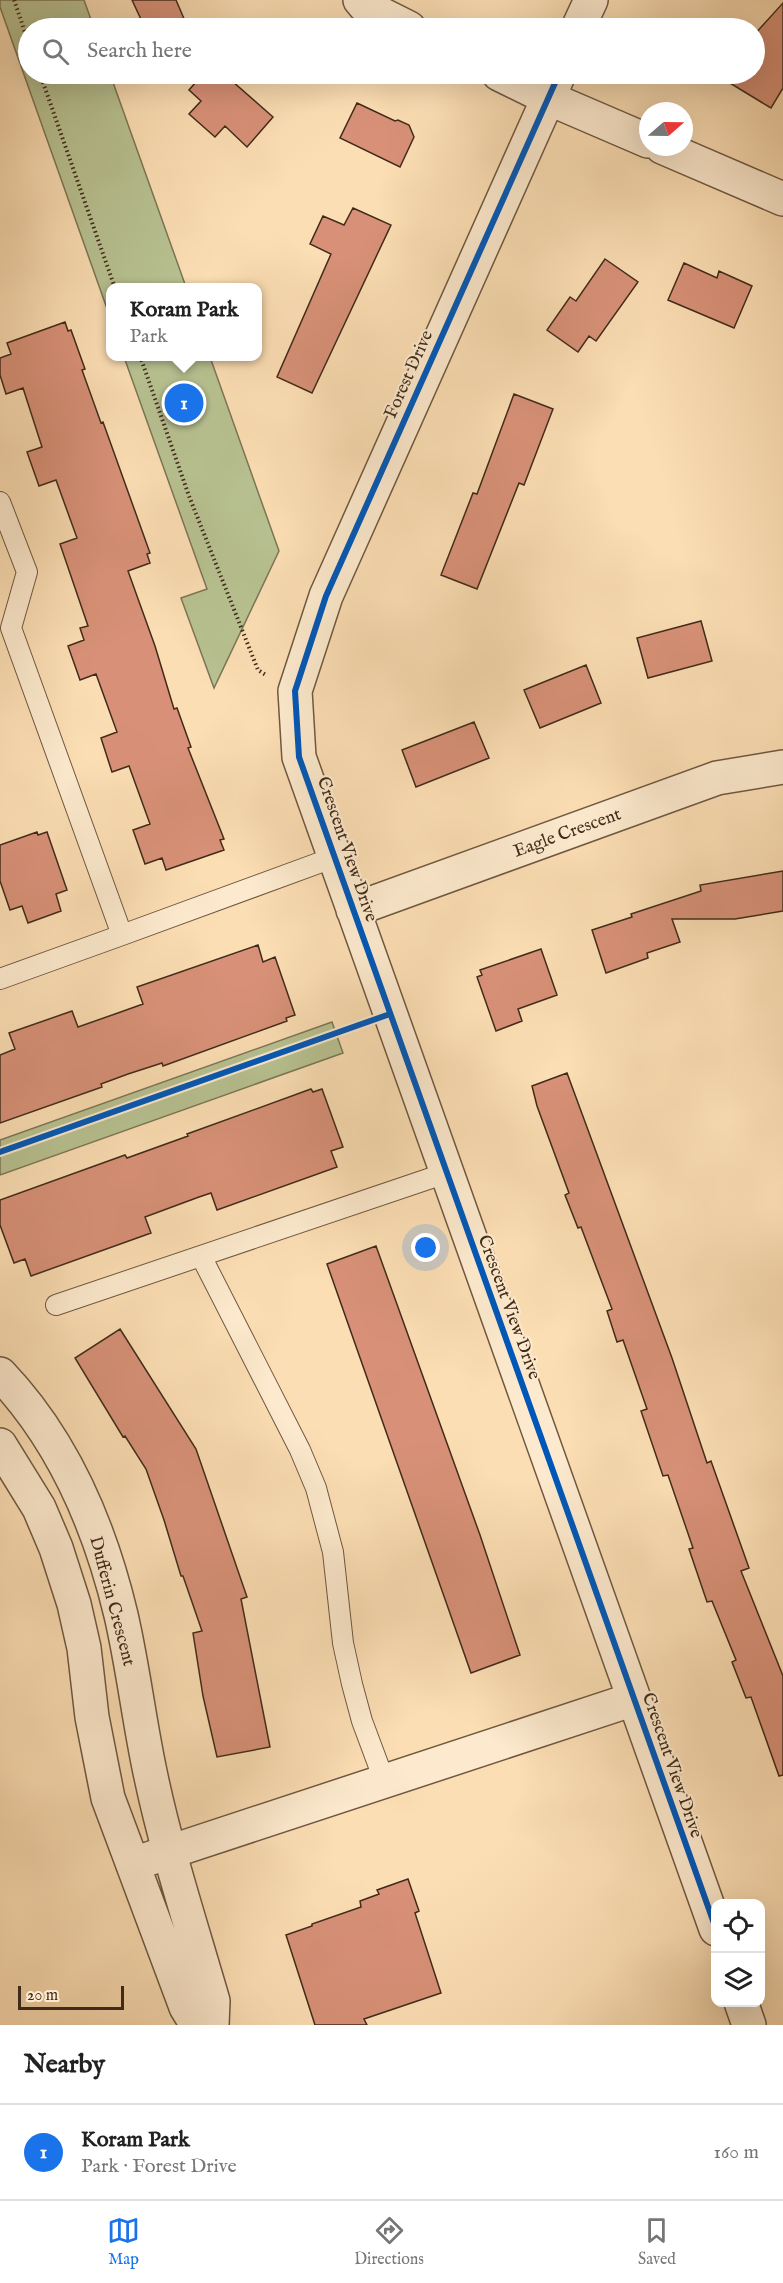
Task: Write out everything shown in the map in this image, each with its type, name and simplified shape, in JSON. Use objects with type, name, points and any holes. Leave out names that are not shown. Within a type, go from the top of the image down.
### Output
[{"type":"street","points":[[360,0],[365,6],[389,18]]},
{"type":"street","points":[[583,18],[591,0]]},
{"type":"street","points":[[553,86],[639,136]]},
{"type":"street","name":"Forest Drive","points":[[295,691],[326,596],[553,86]]},
{"type":"street","points":[[683,156],[783,199]]},
{"type":"street","name":"Crescent View Drive","points":[[295,691],[300,757],[711,1915]]},
{"type":"street","name":"Eagle Crescent","points":[[353,910],[717,778],[783,767]]},
{"type":"street","name":"Dufferin Crescent","points":[[0,1374],[35,1418],[61,1456],[87,1509],[107,1564],[127,1644],[150,1774],[213,2001],[212,2025]]},
{"type":"street","points":[[0,1445],[39,1508],[56,1548],[74,1604],[84,1648],[92,1717],[108,1798],[186,2007],[197,2025]]},
{"type":"street","points":[[132,1864],[634,1699]]},
{"type":"street","points":[[743,2007],[749,2025]]},
{"type":"lane","points":[[0,502],[27,572],[6,630],[122,935]]},
{"type":"lane","points":[[0,979],[334,856]]},
{"type":"lane","points":[[56,1305],[447,1173]]},
{"type":"lane","points":[[201,1256],[300,1450],[316,1488],[333,1552],[341,1631],[352,1684],[362,1721],[384,1780]]},
{"type":"path","points":[[14,0],[20,18]]},
{"type":"path","points":[[44,84],[113,283]]},
{"type":"path","points":[[141,361],[189,496],[258,670],[295,691]]},
{"type":"path","points":[[0,1152],[390,1014]]},
{"type":"green space","points":[[0,0],[84,0],[90,18],[18,18],[18,58],[0,7]]},
{"type":"green space","points":[[27,84],[114,84],[185,283],[106,283],[106,306]]},
{"type":"green space","points":[[125,361],[211,361],[279,551],[214,688],[181,598],[207,589]]},
{"type":"green space","points":[[332,1022],[343,1053],[0,1175],[0,1140]]},
{"type":"building","points":[[132,0],[176,0],[184,18],[140,18]]},
{"type":"building","points":[[783,3],[783,88],[771,108],[731,84],[765,84],[765,23]]},
{"type":"building","points":[[194,84],[235,84],[273,117],[247,147],[225,126],[215,137],[189,114],[201,101],[189,90]]},
{"type":"building","points":[[357,103],[409,125],[414,137],[400,167],[340,138]]},
{"type":"building","points":[[353,208],[391,225],[312,393],[277,377],[331,254],[310,244],[323,216],[344,225]]},
{"type":"building","points":[[605,259],[638,282],[596,341],[589,336],[578,352],[547,330],[570,297],[576,301]]},
{"type":"building","points":[[684,263],[717,278],[719,271],[752,286],[734,328],[668,300]]},
{"type":"building","points":[[65,322],[68,331],[71,330],[85,369],[82,370],[150,553],[147,554],[150,563],[128,571],[155,646],[174,709],[177,708],[191,747],[188,748],[224,839],[220,840],[224,850],[166,870],[162,858],[145,864],[133,830],[150,824],[129,766],[112,772],[101,738],[117,732],[96,674],[80,680],[68,646],[84,640],[80,628],[88,626],[60,544],[77,538],[56,480],[39,486],[27,452],[42,447],[23,388],[6,394],[0,375],[0,358],[11,354],[7,343]]},
{"type":"building","points":[[514,394],[553,409],[524,485],[519,483],[477,589],[441,575],[473,493],[477,494]]},
{"type":"building","points":[[701,621],[712,661],[648,678],[637,638]]},
{"type":"building","points":[[586,665],[601,703],[540,728],[524,690]]},
{"type":"building","points":[[474,722],[489,758],[416,787],[402,750]]},
{"type":"building","points":[[37,832],[38,835],[47,832],[67,890],[56,894],[61,911],[28,923],[22,906],[10,910],[0,881],[0,845]]},
{"type":"building","points":[[783,871],[783,911],[735,919],[672,919],[680,942],[647,953],[648,958],[606,973],[592,930],[632,917],[631,914],[701,891],[700,885]]},
{"type":"building","points":[[258,945],[263,962],[275,957],[295,1015],[286,1018],[287,1021],[163,1066],[162,1063],[128,1074],[101,1084],[102,1087],[0,1123],[0,1055],[15,1049],[9,1033],[72,1011],[78,1027],[115,1014],[143,1004],[137,987]]},
{"type":"building","points":[[541,949],[557,995],[518,1009],[522,1021],[496,1031],[477,977],[482,975],[480,970]]},
{"type":"building","points":[[567,1073],[672,1358],[707,1463],[711,1461],[749,1568],[741,1571],[783,1676],[783,1775],[779,1776],[751,1697],[746,1698],[732,1662],[736,1660],[712,1601],[707,1602],[689,1549],[693,1548],[668,1475],[663,1476],[641,1411],[647,1409],[623,1340],[617,1342],[607,1311],[612,1309],[581,1227],[578,1228],[565,1195],[569,1193],[537,1106],[532,1086]]},
{"type":"building","points":[[311,1089],[313,1092],[322,1089],[343,1147],[331,1151],[337,1167],[217,1210],[211,1193],[199,1197],[145,1217],[151,1233],[31,1276],[25,1259],[14,1263],[0,1225],[0,1200],[125,1155],[127,1158]]},
{"type":"building","points":[[376,1246],[480,1535],[520,1655],[471,1673],[327,1264]]},
{"type":"building","points":[[120,1329],[196,1449],[247,1597],[241,1599],[270,1747],[217,1757],[203,1696],[193,1633],[202,1631],[183,1576],[181,1576],[146,1469],[125,1436],[123,1437],[75,1358]]},
{"type":"building","points":[[408,1879],[419,1911],[415,1913],[441,1993],[364,2019],[367,2025],[315,2025],[286,1935],[361,1907],[360,1901],[379,1894],[377,1890]]},
{"type":"cycle path","points":[[555,84],[326,596],[295,691],[299,757],[711,1915]]},
{"type":"cycle path","points":[[0,1152],[390,1014]]},
{"type":"place","name":"Koram Park","points":[[184,403]]}]
